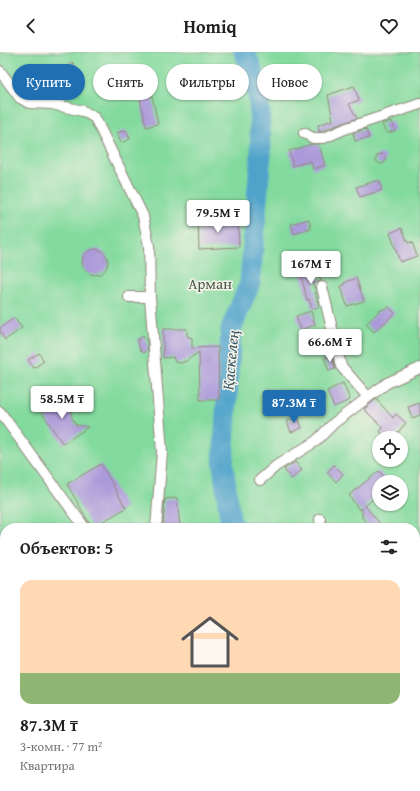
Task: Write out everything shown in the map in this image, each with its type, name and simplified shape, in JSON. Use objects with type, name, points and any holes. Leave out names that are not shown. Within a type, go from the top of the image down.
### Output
[{"type":"street","points":[[0,71],[20,98],[29,103],[52,104],[83,111],[95,118],[143,216],[149,246],[150,297],[162,452],[156,523]]},
{"type":"street","points":[[304,133],[313,138],[324,138],[347,128],[420,104]]},
{"type":"street","points":[[322,287],[341,366],[368,397]]},
{"type":"street","points":[[129,297],[150,297]]},
{"type":"street","points":[[260,480],[276,466],[316,441],[334,423],[386,383],[420,368]]},
{"type":"street","points":[[0,412],[81,523]]},
{"type":"green space","name":"Арман","points":[[0,52],[420,52],[420,523],[0,523]]},
{"type":"building","points":[[354,86],[359,100],[349,104],[357,118],[319,132],[318,125],[333,120],[328,95]]},
{"type":"building","points":[[140,100],[153,100],[158,124],[146,127]]},
{"type":"building","points":[[392,121],[395,131],[386,133],[382,124]]},
{"type":"building","points":[[366,129],[369,138],[355,141],[353,133]]},
{"type":"building","points":[[126,130],[130,139],[121,143],[117,133]]},
{"type":"building","points":[[312,144],[318,144],[325,165],[313,169],[311,161],[293,166],[289,151]]},
{"type":"building","points":[[381,154],[386,159],[381,164],[376,159]]},
{"type":"building","points":[[379,180],[382,190],[360,197],[356,187]]},
{"type":"building","points":[[238,219],[239,247],[199,249],[198,220]]},
{"type":"building","points":[[309,219],[311,229],[294,234],[291,224]]},
{"type":"building","points":[[402,228],[408,243],[412,242],[417,256],[400,262],[390,233]]},
{"type":"building","points":[[95,249],[104,253],[108,262],[104,271],[95,275],[86,271],[82,262],[86,253]]},
{"type":"building","points":[[312,266],[317,270],[321,281],[313,283],[319,307],[312,309],[309,299],[307,300],[301,274]]},
{"type":"building","points":[[356,278],[364,301],[347,306],[341,286],[345,285],[344,283]]},
{"type":"building","points":[[389,307],[395,313],[374,332],[366,324],[379,311]]},
{"type":"building","points":[[311,311],[315,325],[301,330],[296,316]]},
{"type":"building","points":[[14,318],[22,328],[5,340],[0,332],[0,328]]},
{"type":"building","points":[[163,329],[187,329],[187,336],[192,338],[192,348],[218,347],[219,400],[200,400],[199,352],[181,363],[175,362],[173,357],[163,358]]},
{"type":"building","points":[[143,336],[147,341],[148,350],[144,353],[140,349],[137,340]]},
{"type":"building","points":[[39,353],[44,361],[34,368],[28,360]]},
{"type":"building","points":[[332,356],[335,369],[329,371],[324,358]]},
{"type":"building","points":[[343,383],[350,400],[334,407],[327,391]]},
{"type":"building","points":[[57,395],[71,410],[72,418],[76,425],[88,427],[63,444],[42,413],[42,410]]},
{"type":"building","points":[[376,399],[393,418],[396,414],[406,423],[399,431],[381,431],[383,428],[364,409]]},
{"type":"building","points":[[420,403],[420,415],[412,418],[408,407]]},
{"type":"building","points":[[298,417],[302,428],[291,432],[287,421]]},
{"type":"building","points":[[295,462],[302,470],[291,479],[284,469]]},
{"type":"building","points":[[101,464],[126,508],[100,523],[89,523],[67,484]]},
{"type":"building","points":[[334,465],[343,474],[336,482],[327,472]]},
{"type":"building","points":[[379,471],[382,475],[374,475]]},
{"type":"building","points":[[372,477],[372,500],[365,506],[380,523],[367,523],[362,517],[362,508],[359,510],[349,495]]},
{"type":"building","points":[[177,498],[180,523],[163,523],[165,499]]},
{"type":"waterway","name":"Қаскелең","points":[[232,523],[223,464],[231,329],[250,283],[261,152],[259,100],[251,67],[244,52]]}]
